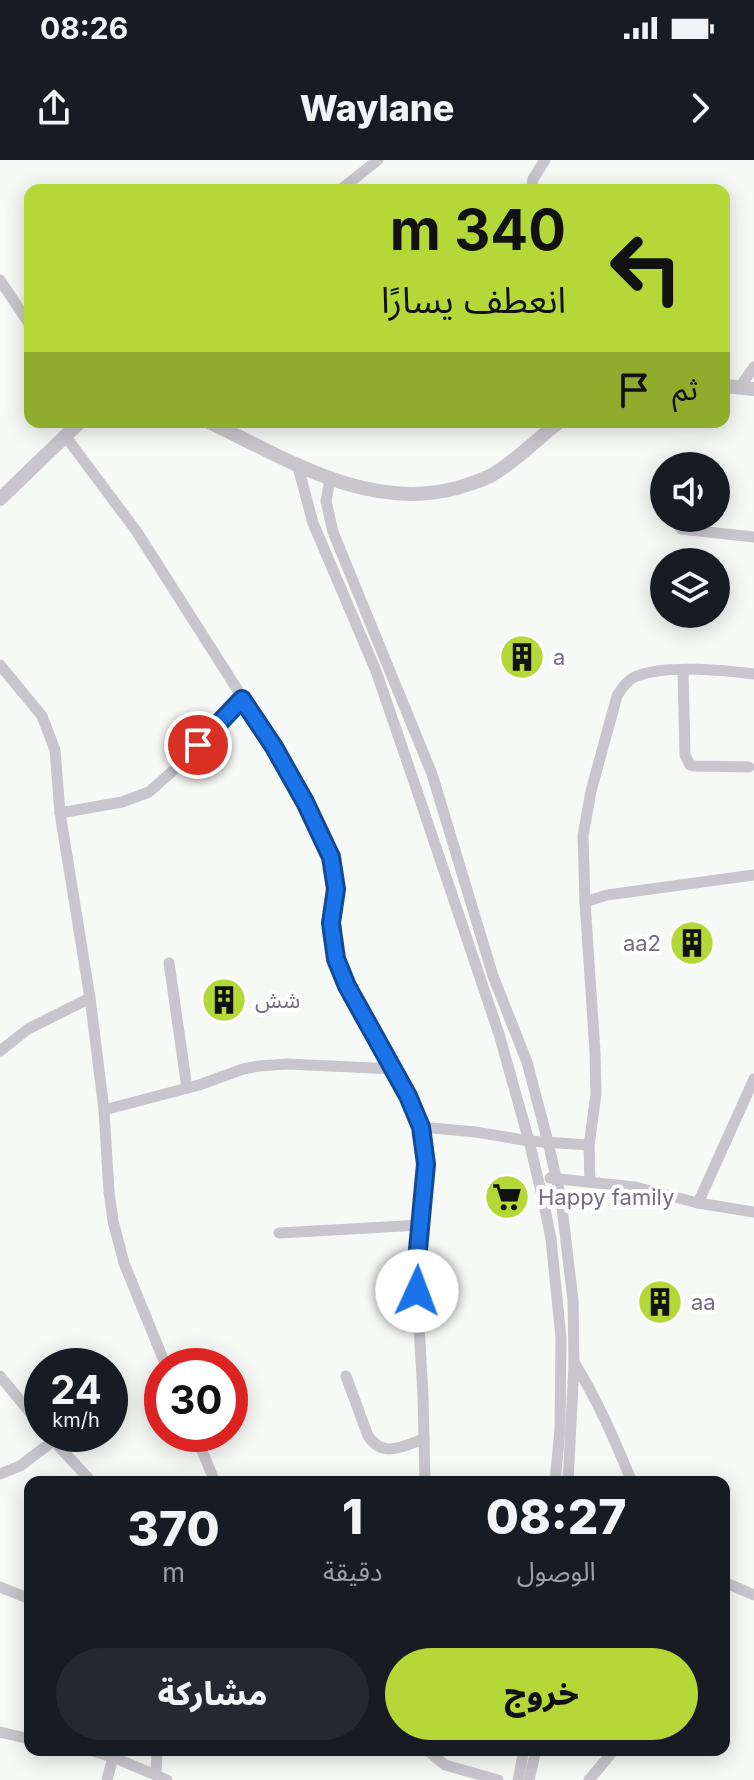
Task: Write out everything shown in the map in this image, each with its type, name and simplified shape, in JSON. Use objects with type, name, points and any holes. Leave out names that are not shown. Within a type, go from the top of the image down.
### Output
[{"type":"street","points":[[348,184],[378,160]]},
{"type":"street","points":[[532,184],[545,160]]},
{"type":"street","points":[[0,280],[24,316]]},
{"type":"street","points":[[747,388],[754,367]]},
{"type":"street","points":[[0,499],[74,428]]},
{"type":"street","points":[[222,428],[330,479],[365,489],[422,495],[491,476],[551,428]]},
{"type":"street","points":[[66,437],[137,532],[274,747],[331,857],[336,889],[331,923],[336,959],[421,1127],[426,1164],[417,1260],[417,1305],[425,1476]]},
{"type":"street","points":[[297,463],[313,523],[376,671],[499,1034],[529,1141],[551,1239],[555,1283],[561,1359],[556,1476]]},
{"type":"street","points":[[330,479],[326,501],[333,532],[432,774],[493,976],[527,1062],[548,1142],[561,1199],[572,1283],[574,1364],[568,1476]]},
{"type":"street","points":[[708,532],[754,537]]},
{"type":"street","points":[[0,665],[42,716],[55,750],[60,813],[90,998],[104,1110],[113,1221],[124,1263],[159,1348]]},
{"type":"street","points":[[683,670],[687,762],[695,766],[749,767]]},
{"type":"street","points":[[590,1181],[589,1145],[596,1094],[583,836],[591,791],[617,696],[624,685],[641,674],[657,671],[723,670],[754,674]]},
{"type":"street","points":[[60,813],[122,802],[149,792],[242,699]]},
{"type":"street","points":[[585,902],[607,895],[754,875]]},
{"type":"street","points":[[169,963],[187,1088]]},
{"type":"street","points":[[0,1051],[28,1029],[90,998]]},
{"type":"street","points":[[104,1110],[215,1080],[243,1069],[272,1064],[394,1069]]},
{"type":"street","points":[[698,1203],[754,1079]]},
{"type":"street","points":[[421,1127],[529,1141],[589,1145]]},
{"type":"street","points":[[538,1177],[635,1187],[698,1203],[754,1212]]},
{"type":"street","points":[[279,1233],[421,1225]]},
{"type":"street","points":[[555,1283],[572,1283]]},
{"type":"street","points":[[574,1364],[602,1414],[629,1476]]},
{"type":"street","points":[[0,1376],[24,1405]]},
{"type":"street","points":[[346,1376],[368,1436],[374,1444],[391,1450],[424,1439]]},
{"type":"street","points":[[0,1474],[20,1466],[35,1452]]},
{"type":"street","points":[[63,1452],[86,1476]]},
{"type":"street","points":[[202,1452],[212,1476]]},
{"type":"street","points":[[730,1585],[754,1595]]},
{"type":"street","points":[[0,1587],[24,1597]]},
{"type":"street","points":[[0,1732],[24,1738]]},
{"type":"street","points":[[110,1756],[161,1778]]},
{"type":"street","points":[[158,1756],[161,1778]]},
{"type":"street","points":[[434,1756],[445,1765],[498,1780]]},
{"type":"street","points":[[518,1780],[523,1756]]},
{"type":"street","points":[[529,1780],[535,1756]]},
{"type":"street","points":[[589,1780],[609,1756]]},
{"type":"street","points":[[107,1780],[113,1757]]},
{"type":"place","name":"a","points":[[522,657]]},
{"type":"place","name":"aa2","points":[[692,943]]},
{"type":"place","name":"شش","points":[[224,1000]]},
{"type":"place","name":"Happy family","points":[[507,1197]]},
{"type":"place","name":"aa","points":[[660,1302]]},
{"type":"route","points":[[198,745],[242,699],[305,802],[331,857],[336,889],[331,923],[340,972],[408,1096],[425,1144],[417,1291]]}]
